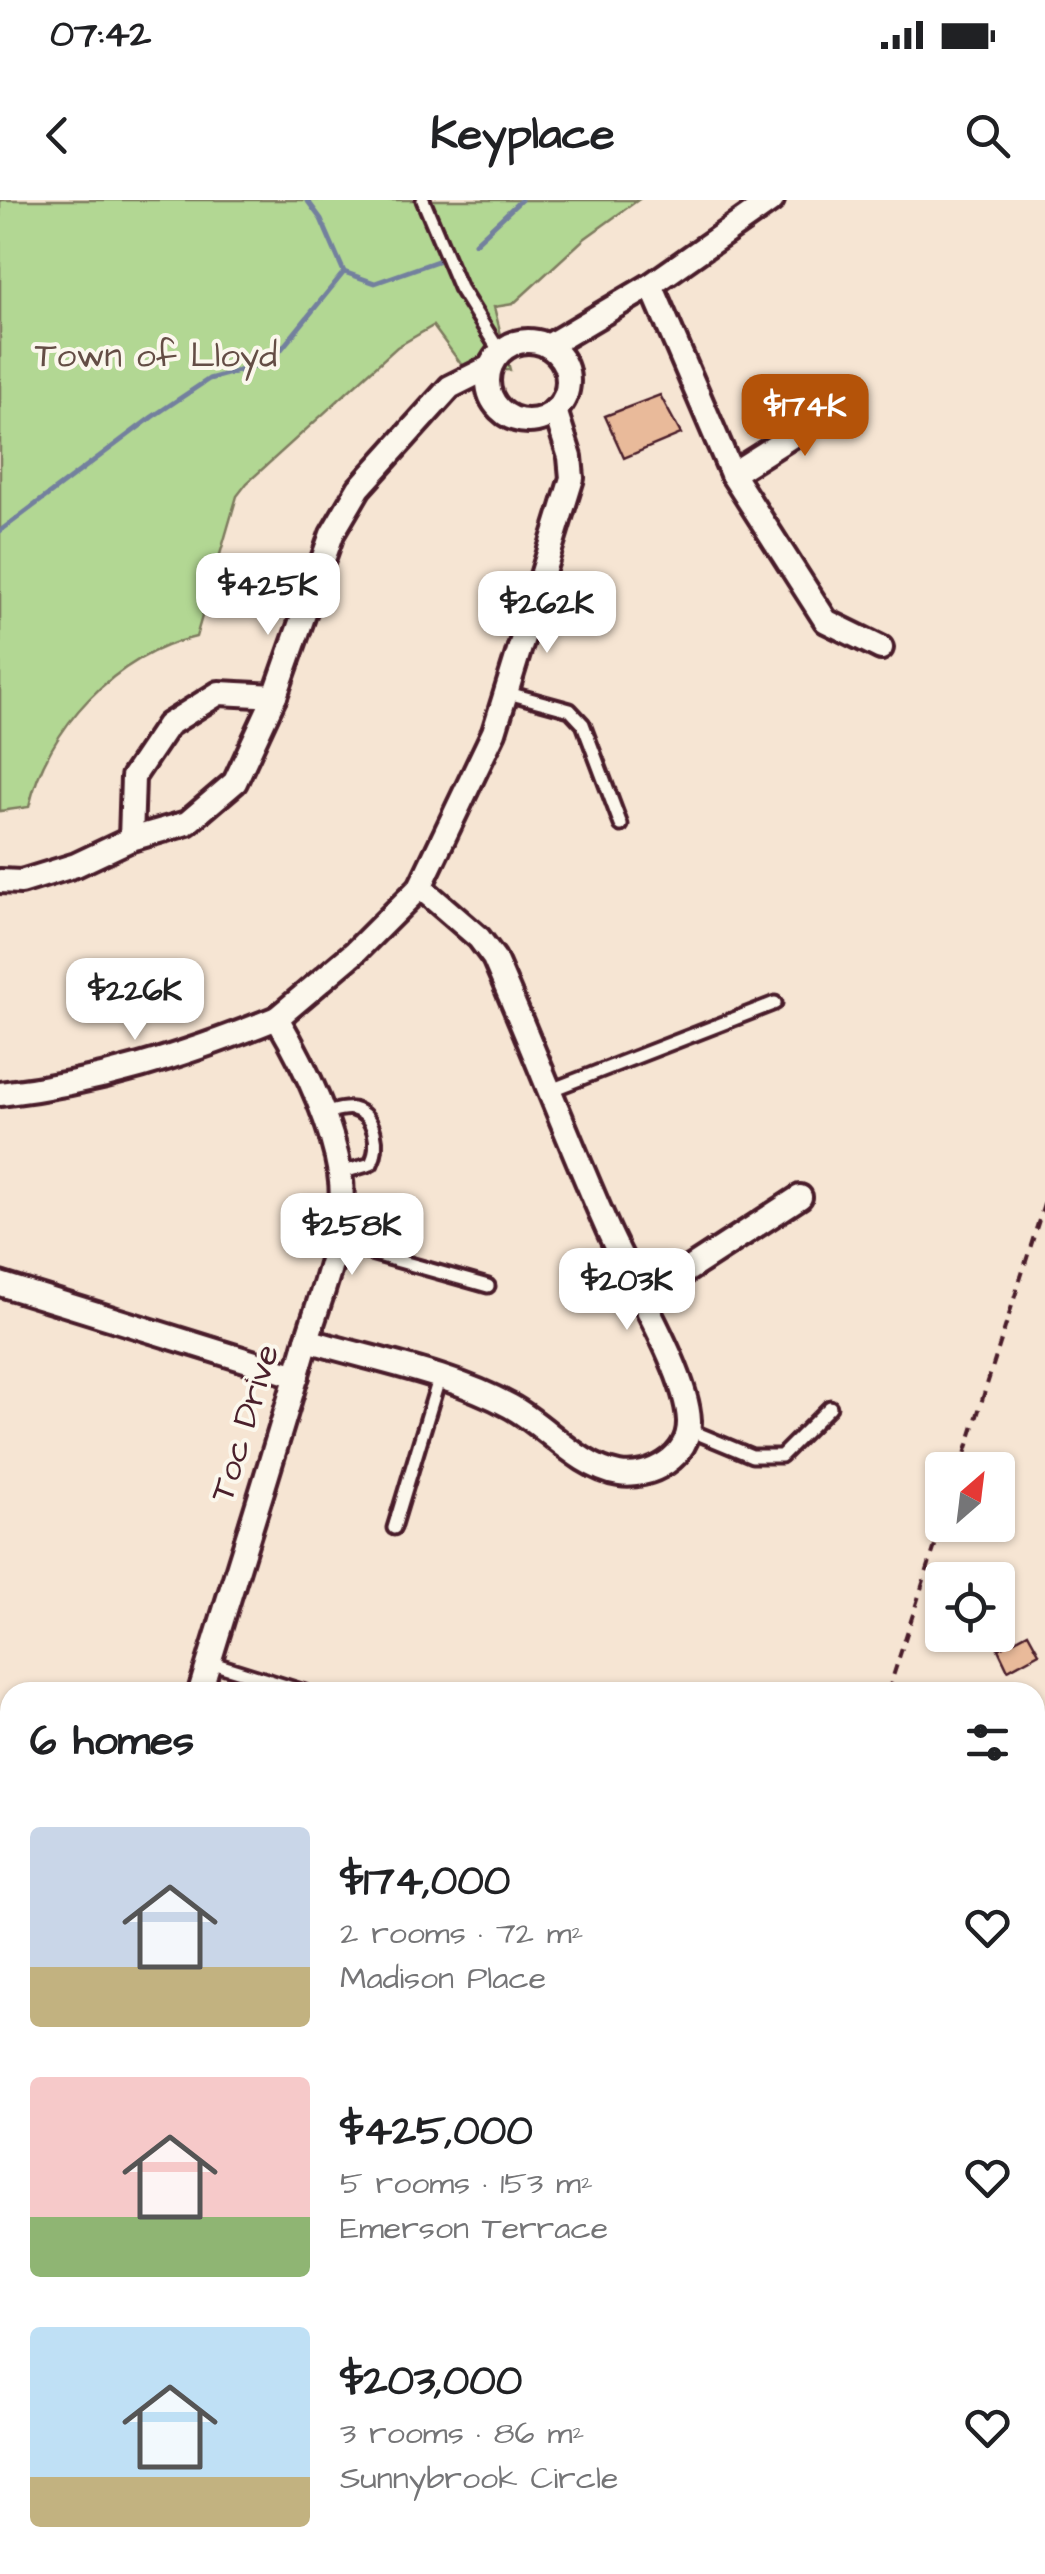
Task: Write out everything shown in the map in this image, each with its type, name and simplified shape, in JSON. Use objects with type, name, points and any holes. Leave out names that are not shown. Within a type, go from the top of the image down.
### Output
[{"type":"street","points":[[548,346],[650,285],[772,200]]},
{"type":"street","points":[[650,285],[732,474],[826,621],[880,648]]},
{"type":"street","points":[[0,881],[21,882],[76,865],[131,839],[187,823],[235,782],[275,696],[332,534],[359,488],[450,388],[495,359],[523,342],[548,346],[557,354],[568,376],[563,400],[555,410],[531,421],[506,414],[490,393],[495,359]]},
{"type":"street","points":[[732,474],[850,399]]},
{"type":"street","points":[[0,1094],[72,1086],[156,1064],[277,1018],[420,888],[508,693],[572,478],[570,456],[555,410]]},
{"type":"street","points":[[131,839],[133,777],[168,725],[219,693],[275,696]]},
{"type":"street","points":[[307,1340],[512,1407],[592,1462],[619,1474],[646,1475],[667,1463],[687,1429],[681,1385],[640,1301],[494,958],[478,938],[420,888]]},
{"type":"street","name":"Toc Drive","points":[[203,1682],[297,1376],[341,1213],[340,1173],[321,1114],[297,1052],[277,1018]]},
{"type":"street","points":[[640,1301],[800,1197]]},
{"type":"street","points":[[0,1284],[297,1376]]},
{"type":"lane","points":[[423,200],[495,359]]},
{"type":"lane","points":[[508,693],[570,710],[583,724],[622,825]]},
{"type":"lane","points":[[551,1090],[776,1003]]},
{"type":"lane","points":[[321,1114],[347,1108],[357,1110],[371,1123],[376,1142],[371,1164],[340,1173]]},
{"type":"lane","points":[[335,1243],[488,1286]]},
{"type":"lane","points":[[394,1528],[439,1380]]},
{"type":"lane","points":[[687,1429],[752,1456],[781,1456],[830,1408]]},
{"type":"lane","points":[[209,1662],[273,1682]]},
{"type":"path","points":[[966,1452],[1045,1201]]},
{"type":"path","points":[[891,1682],[936,1542]]},
{"type":"green space","name":"Town of Lloyd","points":[[0,200],[638,200],[584,239],[513,304],[494,307],[510,370],[466,371],[433,326],[397,347],[247,483],[237,496],[196,637],[167,646],[113,677],[89,699],[51,750],[29,807],[0,811]]},
{"type":"building","points":[[660,395],[681,434],[624,458],[605,416]]},
{"type":"building","points":[[1028,1633],[1039,1653],[1008,1670],[999,1652],[1015,1652],[1015,1640]]},
{"type":"waterway","points":[[307,200],[321,219],[344,272],[375,283],[443,259]]},
{"type":"waterway","points":[[475,243],[521,200]]},
{"type":"waterway","points":[[0,531],[209,379],[271,362],[344,272]]}]
